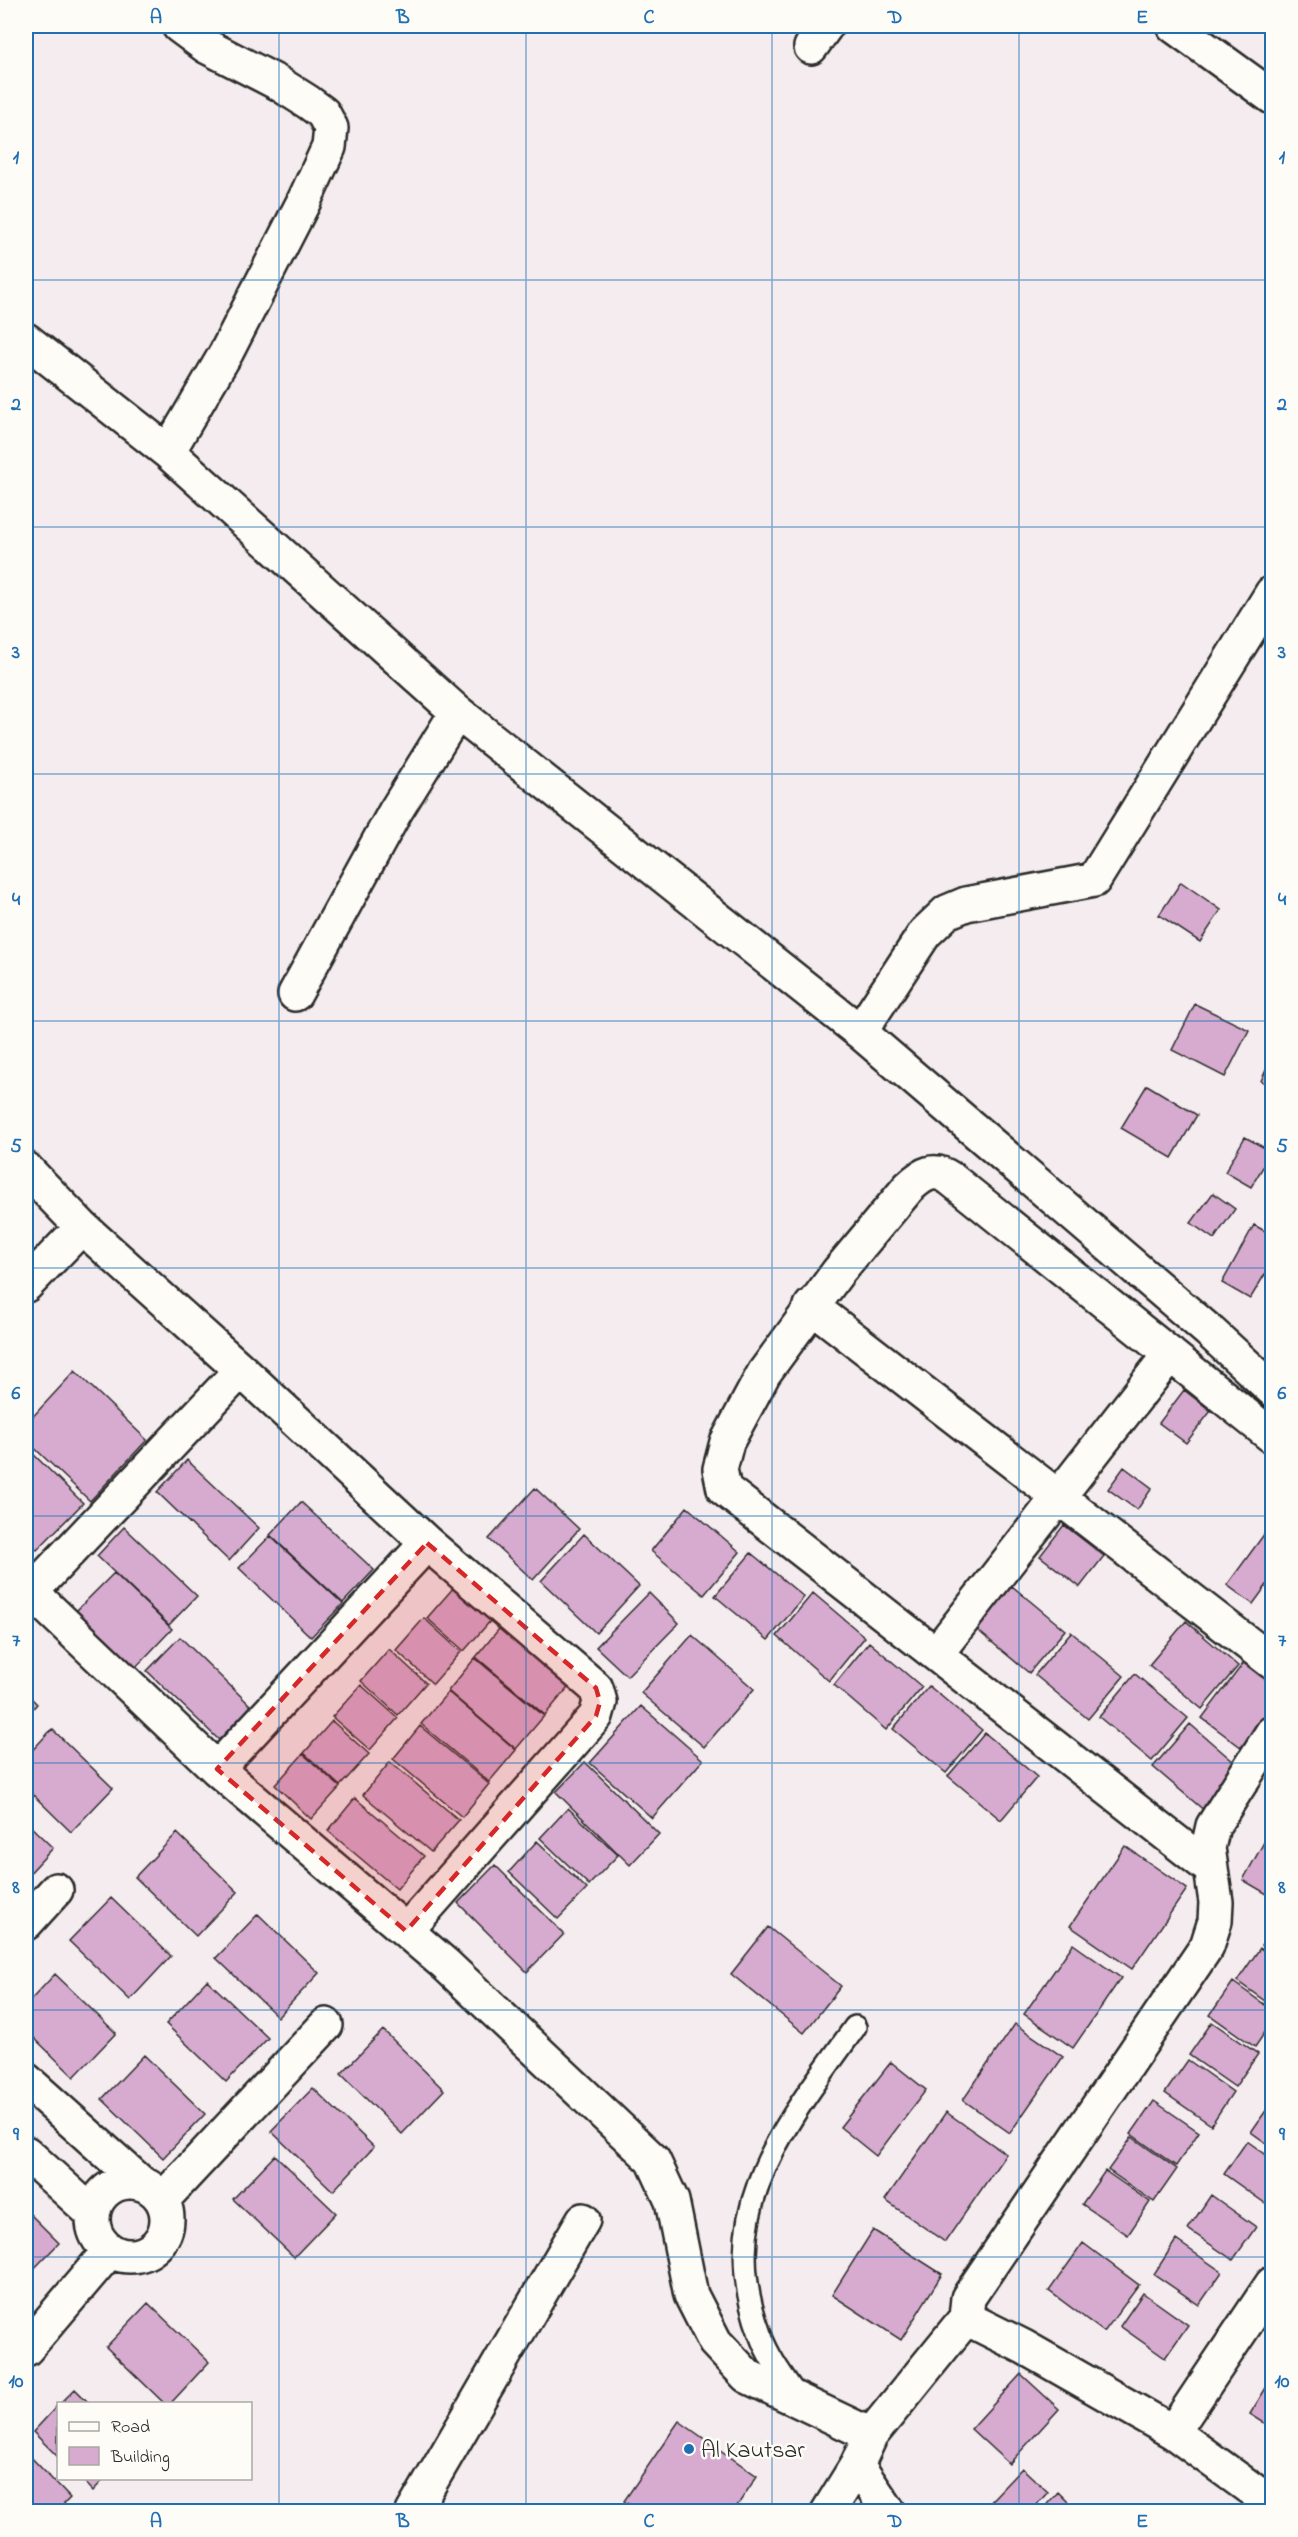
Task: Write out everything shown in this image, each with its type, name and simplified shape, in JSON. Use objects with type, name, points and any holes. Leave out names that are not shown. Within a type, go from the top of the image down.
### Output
[{"type":"street","points":[[168,452],[226,353],[304,201],[329,147],[331,128],[323,113],[308,102],[278,83],[206,46],[179,26]]},
{"type":"street","points":[[1174,26],[1272,97]]},
{"type":"street","points":[[26,340],[168,452],[457,712],[860,1032],[1200,1323],[1272,1389]]},
{"type":"street","points":[[860,1032],[925,933],[947,912],[966,904],[1094,880],[1272,593]]},
{"type":"street","points":[[295,994],[395,812],[457,712]]},
{"type":"street","points":[[26,1169],[82,1227],[241,1370],[427,1543],[596,1688],[600,1702],[596,1716],[406,1931]]},
{"type":"street","points":[[1211,1869],[724,1489],[720,1469],[727,1442],[764,1372],[811,1306],[909,1187],[920,1177],[932,1172],[941,1172],[1044,1251],[1272,1436]]},
{"type":"street","points":[[26,1285],[82,1227]]},
{"type":"street","points":[[811,1306],[1059,1495],[1272,1662]]},
{"type":"street","points":[[936,1654],[1170,1354]]},
{"type":"street","points":[[241,1370],[28,1589],[217,1770],[406,1931],[653,2160],[672,2201],[690,2295],[715,2342],[747,2376],[872,2435]]},
{"type":"street","points":[[217,1770],[427,1543]]},
{"type":"street","points":[[828,2511],[857,2465],[872,2435],[966,2318],[968,2298],[1207,1946],[1215,1922],[1216,1902],[1208,1848],[1213,1826],[1272,1733]]},
{"type":"street","points":[[26,1923],[56,1890]]},
{"type":"street","points":[[152,2192],[326,2025]]},
{"type":"street","points":[[26,2080],[152,2192],[166,2211],[167,2224],[156,2246],[134,2255],[121,2255],[110,2250],[97,2234],[93,2214],[99,2199],[110,2187],[126,2182],[152,2192]]},
{"type":"street","points":[[26,2153],[93,2214]]},
{"type":"street","points":[[413,2511],[583,2220]]},
{"type":"street","points":[[26,2349],[110,2250]]},
{"type":"street","points":[[1173,2432],[1272,2284]]},
{"type":"street","points":[[966,2318],[1034,2352],[1173,2432],[1272,2504]]},
{"type":"street","points":[[857,2465],[889,2511]]},
{"type":"lane","points":[[800,2403],[775,2365],[760,2334],[746,2284],[743,2247],[747,2215],[756,2184],[800,2104],[855,2027]]},
{"type":"highlighted area","points":[[427,1543],[596,1688],[600,1702],[596,1716],[406,1931],[217,1769]]},
{"type":"building","points":[[1181,882],[1221,910],[1200,942],[1159,915]]},
{"type":"building","points":[[1195,1004],[1249,1030],[1225,1077],[1172,1050]]},
{"type":"building","points":[[1272,1057],[1272,1087],[1261,1081]]},
{"type":"building","points":[[1147,1085],[1197,1115],[1172,1158],[1121,1128]]},
{"type":"building","points":[[1245,1137],[1272,1152],[1251,1187],[1225,1172]]},
{"type":"building","points":[[1213,1193],[1235,1209],[1214,1239],[1191,1223]]},
{"type":"building","points":[[1254,1225],[1272,1235],[1272,1278],[1265,1274],[1250,1299],[1222,1283]]},
{"type":"building","points":[[75,1371],[147,1440],[90,1501],[26,1440],[26,1424]]},
{"type":"building","points":[[1184,1390],[1211,1411],[1186,1443],[1159,1423]]},
{"type":"building","points":[[26,1447],[83,1503],[37,1550],[26,1540]]},
{"type":"building","points":[[187,1460],[259,1528],[229,1561],[157,1492]]},
{"type":"building","points":[[1124,1467],[1152,1488],[1137,1510],[1108,1489]]},
{"type":"building","points":[[535,1488],[579,1529],[533,1580],[489,1539]]},
{"type":"building","points":[[301,1502],[374,1570],[343,1603],[270,1535]]},
{"type":"building","points":[[687,1507],[740,1552],[704,1595],[651,1551]]},
{"type":"building","points":[[1064,1525],[1104,1556],[1080,1587],[1040,1556]]},
{"type":"building","points":[[124,1527],[197,1596],[169,1625],[97,1556]]},
{"type":"building","points":[[1265,1533],[1272,1538],[1272,1578],[1253,1604],[1227,1585]]},
{"type":"building","points":[[584,1534],[639,1586],[596,1633],[541,1581]]},
{"type":"building","points":[[270,1536],[343,1604],[311,1637],[239,1568]]},
{"type":"building","points":[[751,1553],[804,1597],[768,1640],[715,1596]]},
{"type":"building","points":[[114,1573],[172,1629],[135,1668],[76,1611]]},
{"type":"building","points":[[455,1586],[492,1619],[464,1651],[427,1618]]},
{"type":"building","points":[[1012,1586],[1065,1630],[1029,1673],[976,1629]]},
{"type":"building","points":[[649,1593],[679,1623],[627,1676],[596,1647]]},
{"type":"building","points":[[813,1593],[865,1637],[829,1681],[777,1636]]},
{"type":"building","points":[[424,1618],[461,1652],[433,1684],[396,1650]]},
{"type":"building","points":[[1186,1621],[1238,1666],[1202,1709],[1149,1665]]},
{"type":"building","points":[[503,1624],[572,1683],[545,1715],[476,1657]]},
{"type":"building","points":[[1071,1632],[1124,1676],[1088,1719],[1035,1675]]},
{"type":"building","points":[[692,1635],[754,1689],[704,1747],[641,1693]]},
{"type":"building","points":[[180,1637],[251,1706],[219,1740],[147,1671]]},
{"type":"building","points":[[869,1642],[922,1687],[886,1730],[834,1685]]},
{"type":"building","points":[[389,1649],[426,1683],[398,1715],[361,1681]]},
{"type":"building","points":[[475,1658],[544,1716],[516,1749],[448,1691]]},
{"type":"building","points":[[1245,1661],[1272,1681],[1272,1706],[1242,1748],[1202,1718]]},
{"type":"building","points":[[1135,1674],[1188,1718],[1152,1761],[1099,1717]]},
{"type":"building","points":[[361,1685],[398,1718],[370,1750],[332,1717]]},
{"type":"building","points":[[929,1686],[982,1730],[946,1773],[893,1729]]},
{"type":"building","points":[[448,1692],[516,1750],[489,1782],[421,1724]]},
{"type":"building","points":[[26,1693],[37,1704],[26,1716]]},
{"type":"building","points":[[641,1706],[703,1760],[652,1818],[590,1763]]},
{"type":"building","points":[[332,1721],[369,1754],[340,1786],[304,1753]]},
{"type":"building","points":[[1190,1724],[1242,1769],[1206,1812],[1153,1767]]},
{"type":"building","points":[[420,1726],[489,1784],[462,1817],[393,1759]]},
{"type":"building","points":[[52,1729],[113,1788],[71,1832],[26,1788],[26,1757]]},
{"type":"building","points":[[985,1733],[1037,1777],[1001,1820],[948,1776]]},
{"type":"building","points":[[303,1754],[340,1787],[311,1819],[275,1785]]},
{"type":"building","points":[[390,1762],[459,1820],[431,1852],[363,1795]]},
{"type":"building","points":[[585,1762],[659,1834],[630,1865],[556,1792]]},
{"type":"building","points":[[355,1798],[424,1856],[397,1889],[328,1831]]},
{"type":"building","points":[[568,1808],[618,1855],[589,1885],[540,1838]]},
{"type":"building","points":[[26,1822],[53,1848],[26,1877]]},
{"type":"building","points":[[1272,1828],[1272,1897],[1243,1880]]},
{"type":"building","points":[[177,1833],[238,1892],[196,1936],[135,1877]]},
{"type":"building","points":[[537,1841],[587,1889],[558,1919],[509,1872]]},
{"type":"building","points":[[1125,1846],[1187,1889],[1132,1969],[1070,1926]]},
{"type":"building","points":[[495,1865],[564,1934],[527,1972],[458,1903]]},
{"type":"building","points":[[111,1898],[171,1956],[130,2000],[69,1941]]},
{"type":"building","points":[[258,1914],[319,1973],[278,2017],[216,1958]]},
{"type":"building","points":[[768,1927],[841,1986],[804,2033],[731,1974]]},
{"type":"building","points":[[1272,1929],[1272,1953],[1261,1945]]},
{"type":"building","points":[[1073,1944],[1121,1978],[1073,2048],[1024,2014]]},
{"type":"building","points":[[1260,1948],[1272,1957],[1272,2006],[1237,1981]]},
{"type":"building","points":[[55,1974],[116,2033],[74,2077],[26,2030],[26,2005]]},
{"type":"building","points":[[207,1980],[268,2038],[226,2082],[166,2024]]},
{"type":"building","points":[[1233,1982],[1272,2010],[1272,2022],[1255,2047],[1210,2015]]},
{"type":"building","points":[[1212,2022],[1258,2054],[1235,2087],[1189,2055]]},
{"type":"building","points":[[1015,2024],[1063,2057],[1010,2133],[963,2100]]},
{"type":"building","points":[[383,2030],[444,2090],[402,2134],[341,2074]]},
{"type":"building","points":[[144,2055],[205,2114],[163,2158],[102,2099]]},
{"type":"building","points":[[1188,2060],[1233,2092],[1211,2125],[1165,2093]]},
{"type":"building","points":[[891,2062],[926,2090],[876,2156],[840,2127]]},
{"type":"building","points":[[313,2088],[374,2147],[333,2191],[271,2131]]},
{"type":"building","points":[[1154,2101],[1199,2132],[1176,2166],[1131,2134]]},
{"type":"building","points":[[1272,2102],[1272,2147],[1251,2132]]},
{"type":"building","points":[[946,2112],[1006,2154],[945,2242],[885,2200]]},
{"type":"building","points":[[1132,2137],[1177,2169],[1154,2202],[1108,2170]]},
{"type":"building","points":[[1247,2141],[1272,2159],[1272,2202],[1269,2206],[1224,2174]]},
{"type":"building","points":[[275,2155],[336,2213],[294,2257],[233,2199]]},
{"type":"building","points":[[1105,2171],[1150,2202],[1128,2235],[1082,2204]]},
{"type":"building","points":[[1211,2195],[1256,2227],[1233,2260],[1188,2229]]},
{"type":"building","points":[[26,2210],[59,2243],[26,2277]]},
{"type":"building","points":[[873,2230],[942,2274],[901,2340],[832,2295]]},
{"type":"building","points":[[1176,2240],[1222,2272],[1199,2305],[1154,2274]]},
{"type":"building","points":[[1083,2243],[1139,2285],[1104,2332],[1049,2291]]},
{"type":"building","points":[[1143,2293],[1188,2325],[1165,2358],[1120,2326]]},
{"type":"building","points":[[148,2303],[209,2362],[172,2402],[163,2402],[106,2347]]},
{"type":"building","points":[[1021,2374],[1059,2409],[1009,2464],[971,2429]]},
{"type":"building","points":[[1272,2378],[1272,2428],[1250,2414]]},
{"type":"building","points":[[75,2389],[88,2402],[62,2402]]},
{"type":"building","points":[[57,2406],[57,2456],[33,2432]]},
{"type":"building","name":"Al Kautsar","points":[[679,2421],[757,2476],[733,2512],[640,2512],[624,2501]]},
{"type":"building","points":[[26,2452],[70,2498],[56,2512],[26,2512]]},
{"type":"building","points":[[1022,2468],[1048,2492],[1030,2512],[990,2512],[985,2507]]},
{"type":"building","points":[[83,2480],[103,2480],[93,2491]]},
{"type":"building","points":[[1058,2492],[1078,2512],[1040,2512]]},
{"type":"place","name":"Al Kautsar","points":[[689,2449]]}]
